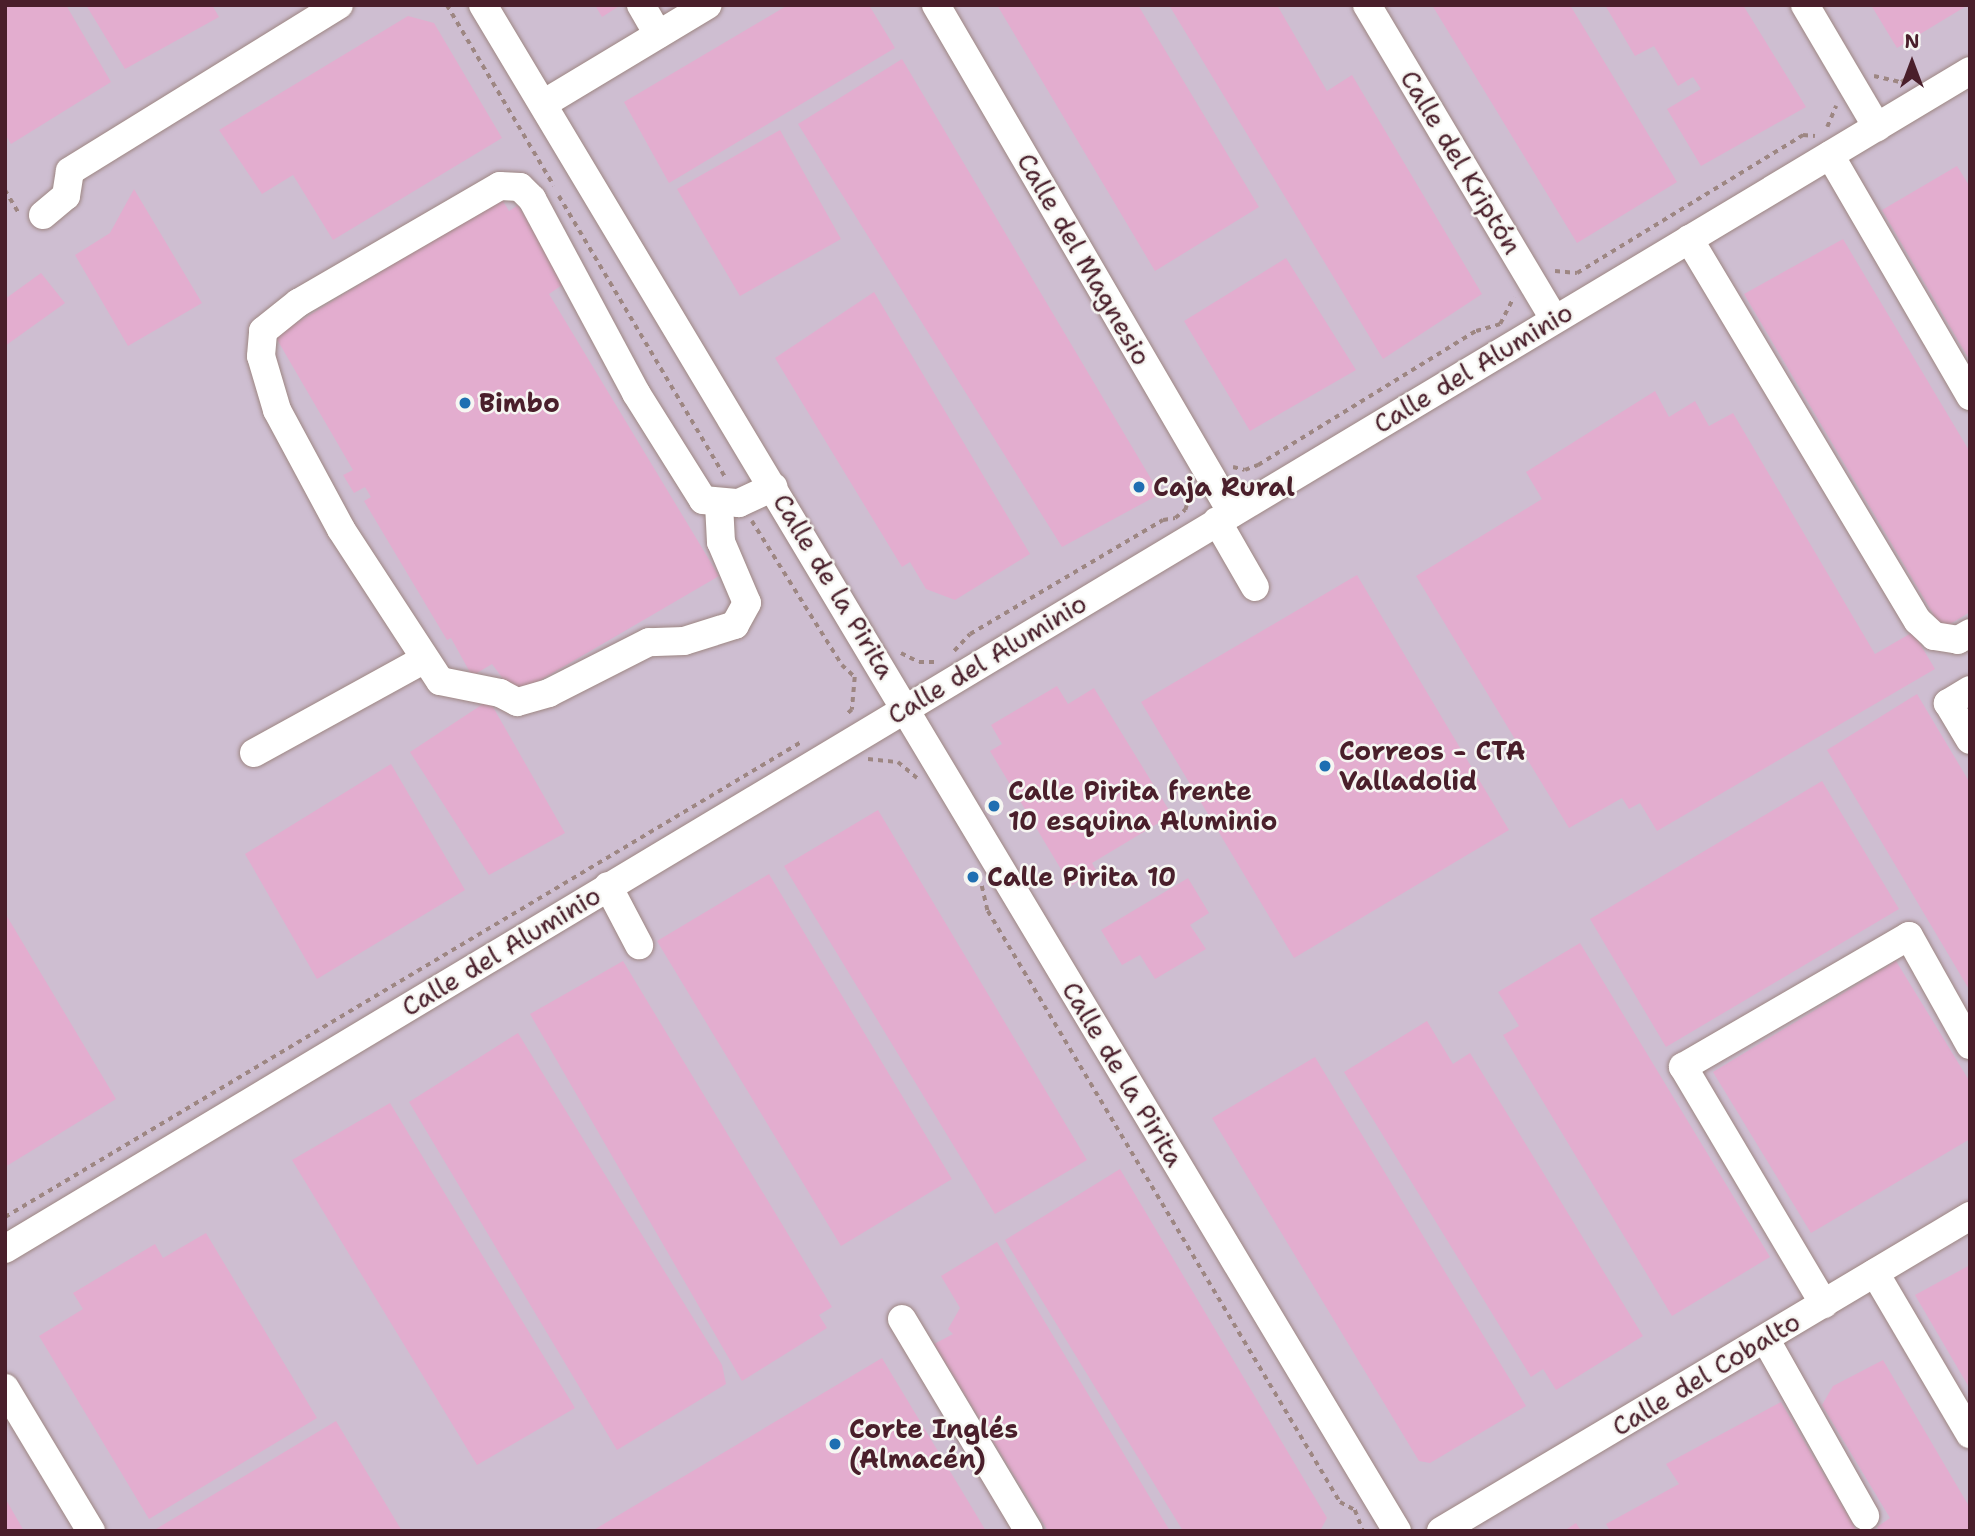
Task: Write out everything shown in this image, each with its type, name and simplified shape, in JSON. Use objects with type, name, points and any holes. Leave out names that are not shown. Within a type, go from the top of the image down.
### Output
[{"type":"street","points":[[43,215],[66,196],[70,171],[339,5]]},
{"type":"street","name":"Calle de la Pirita","points":[[483,5],[906,706],[1397,1531]]},
{"type":"street","points":[[641,5],[658,35]]},
{"type":"street","points":[[543,104],[709,5]]},
{"type":"street","name":"Calle del Magnesio","points":[[936,5],[1224,517],[1255,587]]},
{"type":"street","name":"Calle del Kriptón","points":[[1367,5],[1554,319]]},
{"type":"street","points":[[1805,5],[1877,127]]},
{"type":"street","name":"Calle del Aluminio","points":[[5,1249],[906,706],[1970,71]]},
{"type":"street","points":[[1830,155],[1970,396]]},
{"type":"street","points":[[730,503],[721,542],[747,603],[735,625],[684,641],[649,642],[549,693],[517,702],[500,693],[440,681],[341,529],[277,410],[261,356],[263,331],[298,303],[500,187],[520,187],[532,199],[636,393],[703,500],[730,503],[774,487]]},
{"type":"street","points":[[1689,239],[1919,621],[1934,636],[1958,640],[1970,633]]},
{"type":"street","points":[[254,753],[425,659]]},
{"type":"street","points":[[1970,690],[1948,703],[1970,740]]},
{"type":"street","points":[[608,886],[639,945]]},
{"type":"street","points":[[1824,1304],[1683,1067],[1909,936],[1970,1045]]},
{"type":"street","name":"Calle del Cobalto","points":[[1441,1531],[1970,1216]]},
{"type":"street","points":[[1875,1273],[1970,1434]]},
{"type":"street","points":[[902,1319],[1029,1531]]},
{"type":"street","points":[[1766,1339],[1865,1516]]},
{"type":"street","points":[[5,1388],[91,1531]]},
{"type":"path","points":[[447,5],[730,503],[842,665],[855,677],[852,710],[837,723]]},
{"type":"path","points":[[1868,70],[1887,81],[1900,82],[1916,75]]},
{"type":"path","points":[[1549,268],[1577,273],[1803,135],[1815,136],[1830,126],[1836,94]]},
{"type":"path","points":[[1227,463],[1245,470],[1258,465],[1476,331],[1500,324],[1513,306],[1514,291]]},
{"type":"path","points":[[896,649],[919,663],[933,663],[952,653],[970,634],[1163,520],[1175,519],[1185,510],[1191,483]]},
{"type":"path","points":[[5,1217],[805,740]]},
{"type":"path","points":[[869,760],[898,762],[920,781]]},
{"type":"path","points":[[980,881],[995,923],[1340,1502],[1355,1510],[1363,1531]]},
{"type":"shaded area","points":[[5,5],[1970,5],[1970,1531],[5,1531]]},
{"type":"building","points":[[5,5],[66,5],[111,82],[11,144],[5,134]]},
{"type":"building","points":[[86,5],[212,5],[219,17],[125,69]]},
{"type":"building","points":[[595,5],[621,5],[602,17]]},
{"type":"building","points":[[788,5],[869,5],[895,48],[669,183],[624,102]]},
{"type":"building","points":[[997,5],[1138,5],[1259,207],[1155,271]]},
{"type":"building","points":[[1169,5],[1277,5],[1327,91],[1352,75],[1482,294],[1383,359]]},
{"type":"building","points":[[1432,5],[1570,5],[1677,182],[1577,243]]},
{"type":"building","points":[[1605,5],[1743,5],[1806,107],[1701,166],[1667,109],[1701,89],[1693,77],[1678,86],[1654,46],[1635,56]]},
{"type":"building","points":[[1871,5],[1968,5],[1897,48]]},
{"type":"building","points":[[408,16],[434,23],[502,138],[333,240],[293,175],[262,194],[219,130]]},
{"type":"building","points":[[902,59],[1160,494],[1062,547],[798,124]]},
{"type":"building","points":[[780,130],[841,239],[740,296],[677,189]]},
{"type":"building","points":[[1957,166],[1970,187],[1970,361],[1882,210]]},
{"type":"building","points":[[134,189],[202,303],[128,346],[75,255],[110,233]]},
{"type":"building","name":"Bimbo","points":[[501,198],[509,211],[518,205],[565,283],[549,294],[719,576],[515,695],[492,664],[472,676],[451,638],[447,640],[364,501],[371,497],[365,487],[354,493],[343,475],[353,470],[275,336]]},
{"type":"building","points":[[1843,239],[1970,452],[1970,612],[1942,629],[1744,294]]},
{"type":"building","points":[[1286,258],[1356,370],[1250,431],[1184,321]]},
{"type":"building","points":[[41,273],[65,303],[5,346],[5,299]]},
{"type":"building","points":[[874,292],[1030,554],[955,600],[926,589],[910,562],[902,567],[775,358]]},
{"type":"building","points":[[1655,391],[1669,417],[1695,401],[1709,426],[1733,413],[1875,654],[1913,632],[1935,669],[1657,831],[1640,803],[1629,809],[1622,798],[1569,828],[1416,576],[1542,499],[1526,472]]},
{"type":"building","name":"Correos - CTA Valladolid","points":[[1357,575],[1509,830],[1294,958],[1141,702]]},
{"type":"building","points":[[1057,686],[1068,704],[1094,688],[1172,815],[1092,863],[1096,870],[1071,886],[990,751],[1002,744],[991,725]]},
{"type":"building","points":[[1917,694],[1970,783],[1970,991],[1827,750]]},
{"type":"building","points":[[489,700],[565,833],[489,875],[410,752]]},
{"type":"building","points":[[391,764],[465,890],[317,979],[245,854]]},
{"type":"building","points":[[1822,781],[1899,909],[1666,1047],[1590,919]]},
{"type":"building","points":[[878,810],[1087,1160],[995,1214],[784,866]]},
{"type":"building","points":[[769,874],[952,1179],[841,1246],[657,941]]},
{"type":"building","points":[[1188,878],[1209,913],[1190,925],[1206,949],[1155,979],[1140,955],[1122,965],[1101,930]]},
{"type":"building","points":[[5,913],[116,1099],[5,1167]]},
{"type":"building","points":[[1580,943],[1770,1257],[1672,1316],[1503,1035],[1519,1026],[1498,992]]},
{"type":"building","points":[[623,961],[832,1307],[819,1315],[827,1328],[742,1381],[530,1014]]},
{"type":"building","points":[[1896,961],[1970,1082],[1970,1139],[1811,1233],[1713,1072]]},
{"type":"building","points":[[1427,1021],[1453,1064],[1470,1053],[1643,1336],[1556,1390],[1543,1369],[1531,1377],[1344,1072]]},
{"type":"building","points":[[518,1033],[722,1365],[726,1384],[617,1450],[409,1102]]},
{"type":"building","points":[[1315,1057],[1526,1406],[1430,1463],[1419,1461],[1212,1118]]},
{"type":"building","points":[[390,1103],[575,1408],[477,1465],[292,1160]]},
{"type":"building","points":[[1120,1169],[1327,1518],[1320,1531],[1183,1531],[1005,1240]]},
{"type":"building","points":[[206,1233],[317,1418],[149,1519],[39,1336],[83,1309],[73,1293],[155,1244],[163,1258]]},
{"type":"building","points":[[997,1242],[1170,1531],[1048,1531],[934,1344],[953,1334],[948,1329],[960,1308],[941,1276]]},
{"type":"building","points":[[1970,1265],[1970,1389],[1915,1295]]},
{"type":"building","name":"Corte Inglés (Almacén)","points":[[882,1358],[986,1531],[592,1531]]},
{"type":"building","points":[[1883,1360],[1970,1508],[1970,1531],[1879,1531],[1877,1527],[1890,1518],[1822,1405],[1833,1386]]},
{"type":"building","points":[[1781,1402],[1857,1531],[1610,1531],[1606,1524],[1679,1484],[1666,1464]]},
{"type":"building","points":[[336,1421],[402,1531],[157,1531],[156,1529]]},
{"type":"building","points":[[5,1498],[24,1531],[5,1531]]},
{"type":"building","points":[[1576,1523],[1581,1531],[1564,1531]]},
{"type":"place","name":"Bimbo","points":[[465,403]]},
{"type":"place","name":"Caja Rural","points":[[1139,487]]},
{"type":"place","name":"Correos - CTA Valladolid","points":[[1325,766]]},
{"type":"place","name":"Calle Pirita frente 10 esquina Aluminio","points":[[994,806]]},
{"type":"place","name":"Calle Pirita 10","points":[[973,877]]},
{"type":"place","name":"Corte Inglés (Almacén)","points":[[835,1444]]}]
